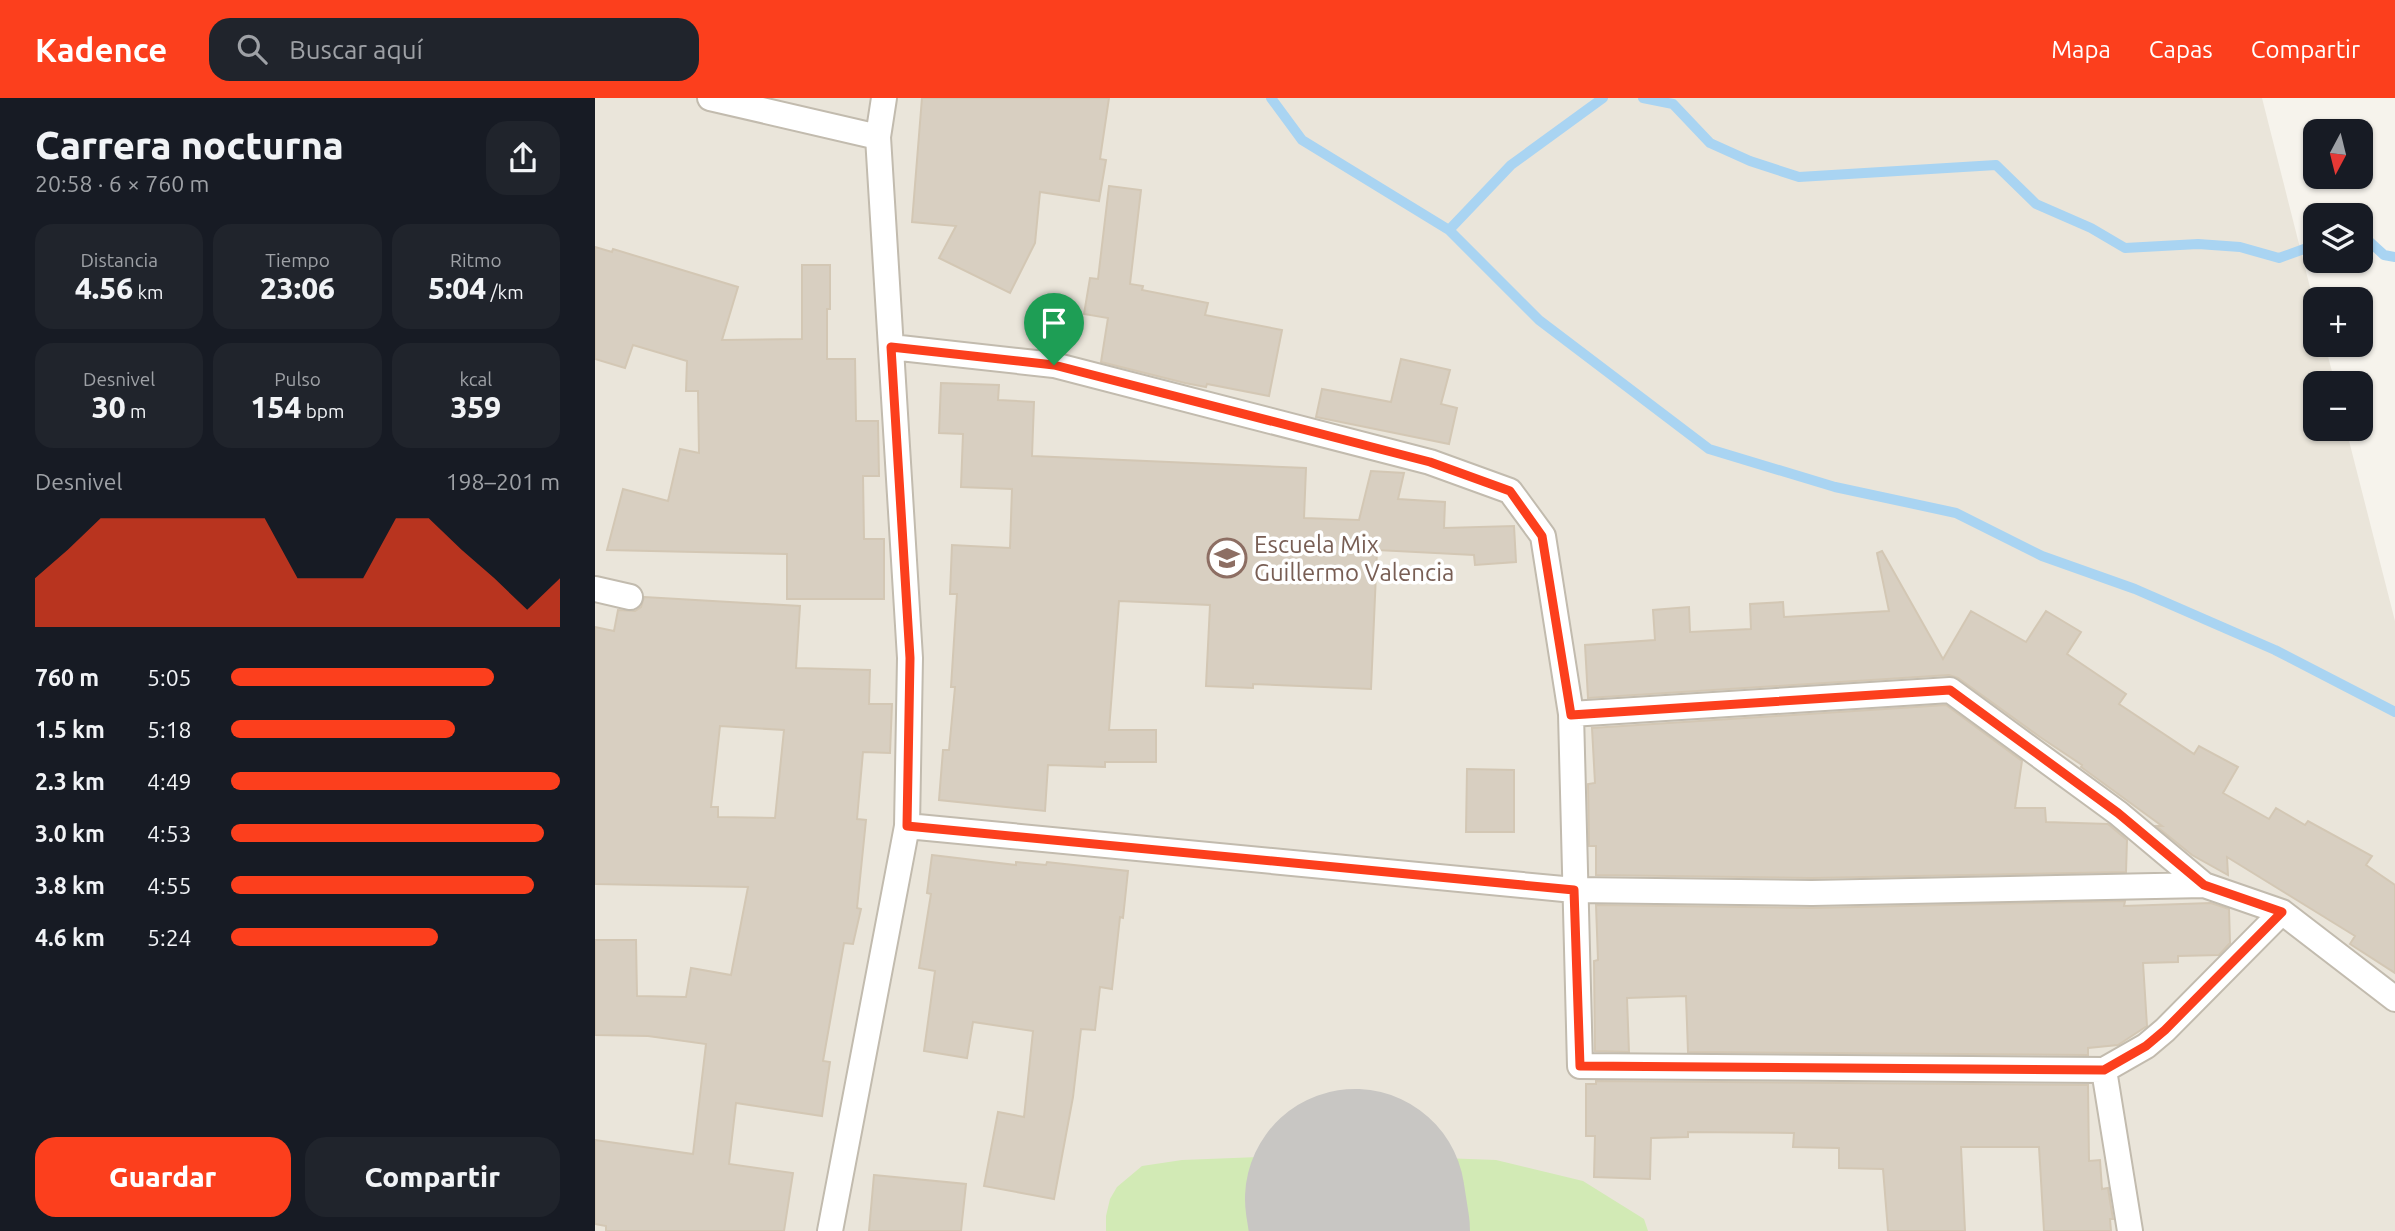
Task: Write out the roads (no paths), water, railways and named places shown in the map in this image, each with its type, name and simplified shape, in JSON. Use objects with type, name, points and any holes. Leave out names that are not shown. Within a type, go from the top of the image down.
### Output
[{"type":"street","points":[[710,98],[878,136]]},
{"type":"street","points":[[830,1231],[907,826],[910,658],[878,136],[884,98]]},
{"type":"street","points":[[891,347],[1054,365],[1430,462],[1510,491],[1542,536],[1571,715],[1580,1066],[2104,1070],[2146,1046],[2165,1030],[2282,912]]},
{"type":"street","points":[[595,589],[630,597]]},
{"type":"street","points":[[1571,715],[1950,690],[2118,813],[2204,885]]},
{"type":"street","points":[[907,826],[1574,890],[1812,893],[2204,885],[2282,912],[2395,999]]},
{"type":"street","points":[[2104,1070],[2130,1231]]},
{"type":"waterway","points":[[1271,98],[1302,140],[1449,230],[1539,320],[1709,449],[1835,487],[1956,513],[2042,556],[2135,589],[2275,650],[2395,712]]},
{"type":"waterway","points":[[1449,230],[1511,165],[1603,98]]},
{"type":"waterway","points":[[1643,98],[1673,104],[1710,143],[1750,161],[1799,177],[1996,165],[2036,204],[2091,228],[2125,248],[2198,244],[2240,247],[2279,258],[2303,249]]},
{"type":"waterway","points":[[2373,245],[2384,255],[2395,257]]},
{"type":"place","name":"Escuela Mix Guillermo Valencia","points":[[1227,558]]}]
